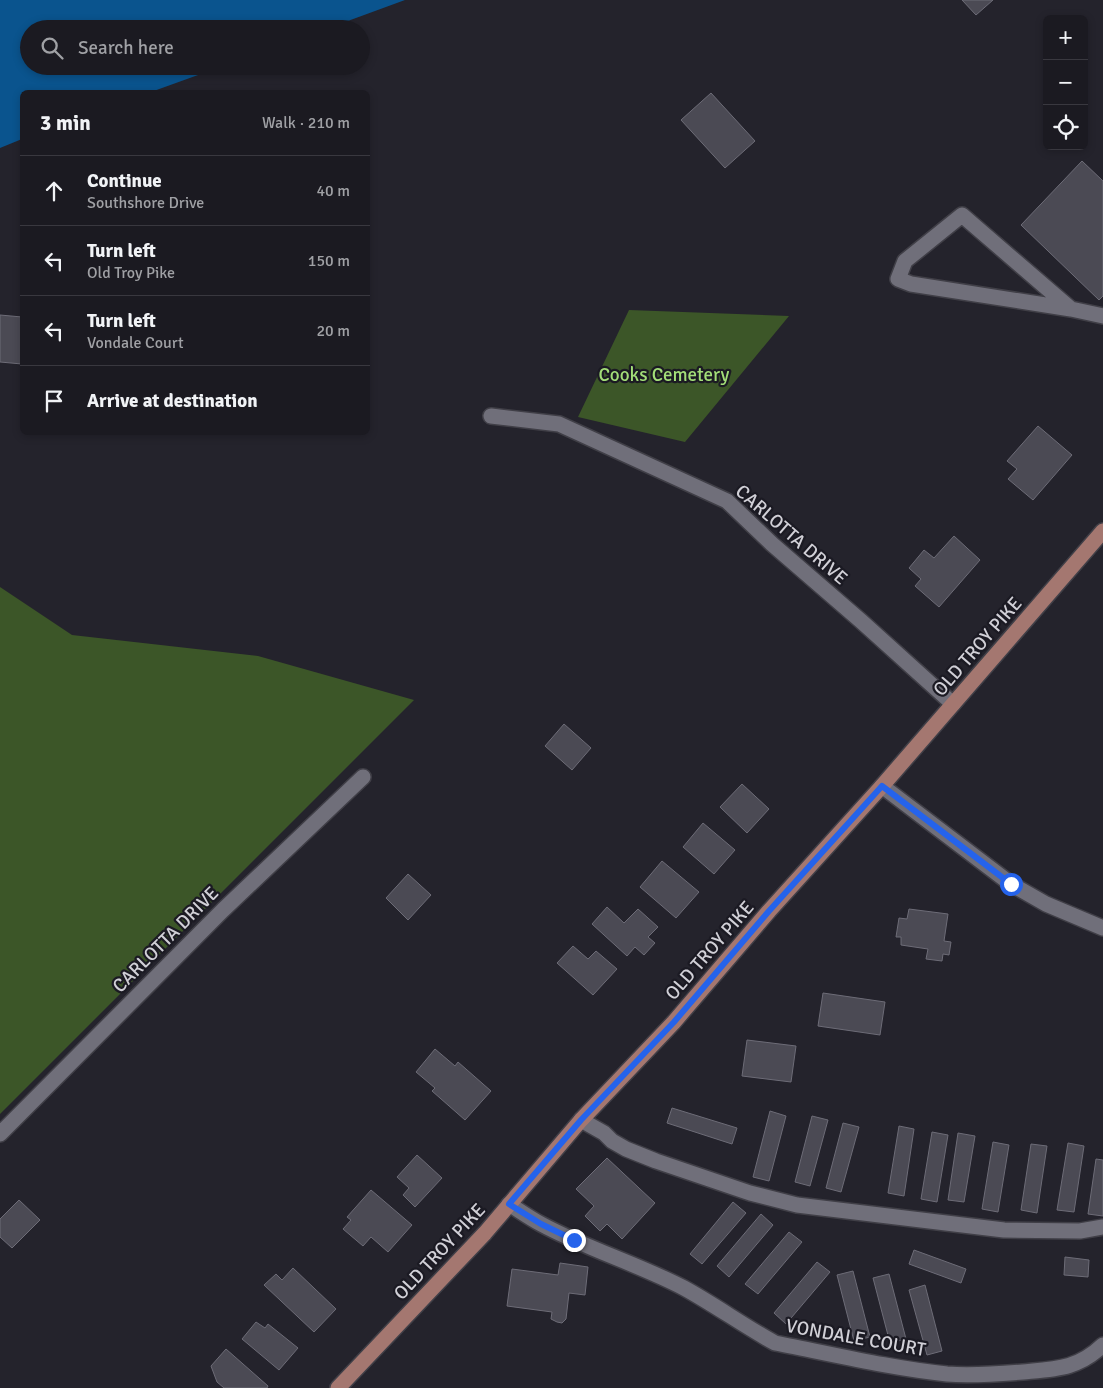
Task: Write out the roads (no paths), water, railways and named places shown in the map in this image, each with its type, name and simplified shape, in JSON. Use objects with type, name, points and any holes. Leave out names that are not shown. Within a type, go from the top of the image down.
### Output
[{"type":"main road","name":"OLD TROY PIKE","points":[[338,1388],[417,1302],[485,1233],[581,1120],[674,1022],[1103,531]]},
{"type":"street","points":[[1071,309],[962,215],[905,262],[898,279],[911,284],[1071,309],[1103,316]]},
{"type":"street","name":"CARLOTTA DRIVE","points":[[491,416],[559,424],[728,500],[772,544],[953,704]]},
{"type":"street","name":"CARLOTTA DRIVE","points":[[0,1134],[222,910],[363,777]]},
{"type":"street","points":[[882,786],[1011,884],[1046,904],[1103,928]]},
{"type":"street","points":[[581,1120],[604,1133],[612,1141],[626,1149],[656,1161],[750,1192],[797,1205],[1004,1230],[1080,1231],[1103,1227]]},
{"type":"street","name":"VONDALE COURT","points":[[509,1204],[541,1224],[683,1288],[722,1310],[757,1334],[775,1343],[911,1369],[949,1374],[988,1374],[1061,1368],[1080,1362],[1103,1345]]},
{"type":"water","points":[[0,0],[405,0],[351,20],[20,20],[20,75],[198,75],[157,90],[20,90],[20,140],[0,148]]},
{"type":"park label","name":"Cooks Cemetery","points":[[664,374]]}]
